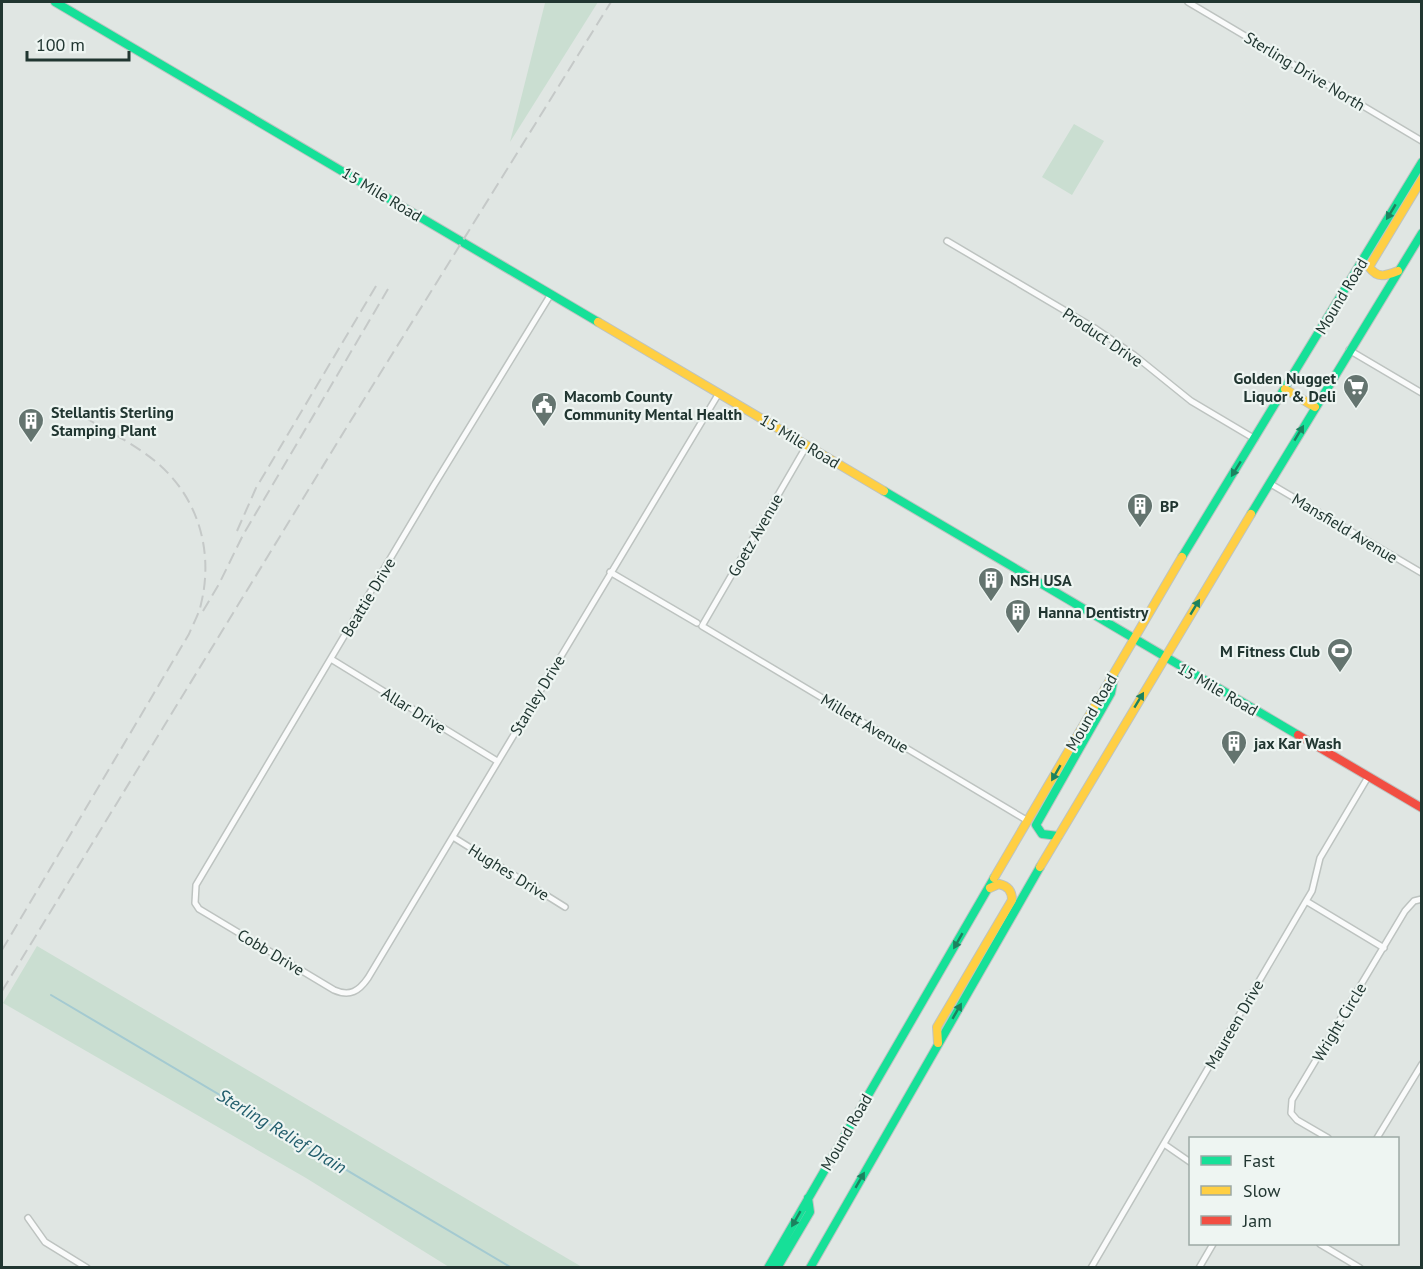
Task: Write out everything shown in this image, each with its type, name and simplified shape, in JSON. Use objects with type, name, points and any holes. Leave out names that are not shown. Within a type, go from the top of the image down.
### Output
[{"type":"main road","name":"15 Mile Road","points":[[55,2],[1422,808]]},
{"type":"main road","name":"Mound Road","points":[[768,1268],[1133,639],[1422,162]]},
{"type":"main road","points":[[1400,269],[1384,278],[1374,274],[1370,267],[1422,180]]},
{"type":"main road","points":[[810,1268],[1058,836],[1349,350],[1422,233]]},
{"type":"main road","points":[[1285,388],[1315,407]]},
{"type":"main road","points":[[1058,836],[1042,835],[1036,825],[1111,693],[1117,668]]},
{"type":"main road","points":[[938,1045],[936,1027],[1012,900],[1010,889],[1003,885],[999,884],[988,890]]},
{"type":"main road","points":[[777,1268],[810,1212],[808,1198]]},
{"type":"street","name":"Sterling Drive North","points":[[1188,2],[1422,141]]},
{"type":"street","name":"Product Drive","points":[[947,241],[1096,329],[1134,355],[1186,397],[1255,439]]},
{"type":"street","name":"Beattie Drive","points":[[195,903],[194,892],[200,878],[550,294]]},
{"type":"street","points":[[1349,350],[1422,393]]},
{"type":"street","name":"Stanley Drive","points":[[351,994],[368,978],[719,393]]},
{"type":"street","name":"Goetz Avenue","points":[[700,624],[807,445]]},
{"type":"street","name":"Mansfield Avenue","points":[[1269,483],[1422,573]]},
{"type":"street","name":"Millett Avenue","points":[[610,572],[1028,820]]},
{"type":"street","name":"Allar Drive","points":[[331,659],[497,761]]},
{"type":"street","name":"Maureen Drive","points":[[1091,1268],[1306,902],[1312,891],[1320,858],[1368,777]]},
{"type":"street","name":"Hughes Drive","points":[[453,837],[565,907]]},
{"type":"street","name":"Wright Circle","points":[[1326,1137],[1297,1120],[1291,1113],[1290,1105],[1409,905],[1422,899]]},
{"type":"street","points":[[1306,902],[1384,948]]},
{"type":"street","name":"Cobb Drive","points":[[195,903],[204,912],[334,990],[342,994],[351,994]]},
{"type":"street","points":[[1378,1137],[1422,1064]]},
{"type":"street","points":[[1164,1144],[1189,1161]]},
{"type":"street","points":[[28,1218],[45,1242],[87,1268]]},
{"type":"street","points":[[1199,1268],[1212,1245]]},
{"type":"street","points":[[1322,1245],[1360,1268]]},
{"type":"green space","points":[[542,2],[598,2],[510,142],[545,3]]},
{"type":"green space","points":[[1074,124],[1104,141],[1072,195],[1042,177]]},
{"type":"green space","name":"Sterling Relief Drain","points":[[37,946],[582,1267],[449,1267],[306,1178],[3,1003]]},
{"type":"waterway","name":"Sterling Relief Drain","points":[[51,995],[512,1268]]},
{"type":"railway","points":[[2,991],[345,430],[611,2]]},
{"type":"railway","points":[[237,531],[256,488],[379,281]]},
{"type":"railway","points":[[203,611],[243,535],[388,289]]},
{"type":"railway","points":[[2,950],[189,634],[200,608],[205,584],[205,564],[199,526],[182,491],[155,461],[84,417]]},
{"type":"traffic: fast","points":[[55,2],[598,322]]},
{"type":"traffic: fast","points":[[1182,557],[1422,162]]},
{"type":"traffic: fast","points":[[1251,514],[1422,233]]},
{"type":"traffic: fast","points":[[884,491],[1298,735]]},
{"type":"traffic: fast","points":[[1058,836],[1042,834],[1036,825],[1111,693],[1114,678]]},
{"type":"traffic: fast","points":[[810,1268],[1040,867]]},
{"type":"traffic: fast","points":[[768,1268],[994,878]]},
{"type":"traffic: fast","points":[[777,1268],[810,1212],[808,1198]]},
{"type":"traffic: slow","points":[[1398,271],[1379,275],[1369,267],[1422,179]]},
{"type":"traffic: slow","points":[[598,322],[884,491]]},
{"type":"traffic: slow","points":[[1285,389],[1315,407]]},
{"type":"traffic: slow","points":[[1040,867],[1251,514]]},
{"type":"traffic: slow","points":[[994,878],[1182,557]]},
{"type":"traffic: slow","points":[[938,1043],[937,1027],[1012,900],[1009,889],[1005,886],[999,884],[990,888]]},
{"type":"traffic: jam","points":[[1298,735],[1422,808]]},
{"type":"place","name":"Golden Nugget Liquor & Deli","points":[[1356,410]]},
{"type":"place","name":"Macomb County Community Mental Health","points":[[544,428]]},
{"type":"place","name":"Stellantis Sterling Stamping Plant","points":[[31,444]]},
{"type":"place","name":"BP","points":[[1140,529]]},
{"type":"place","name":"NSH USA","points":[[991,603]]},
{"type":"place","name":"Hanna Dentistry","points":[[1018,635]]},
{"type":"place","name":"M Fitness Club","points":[[1340,674]]},
{"type":"place","name":"jax Kar Wash","points":[[1234,766]]}]
